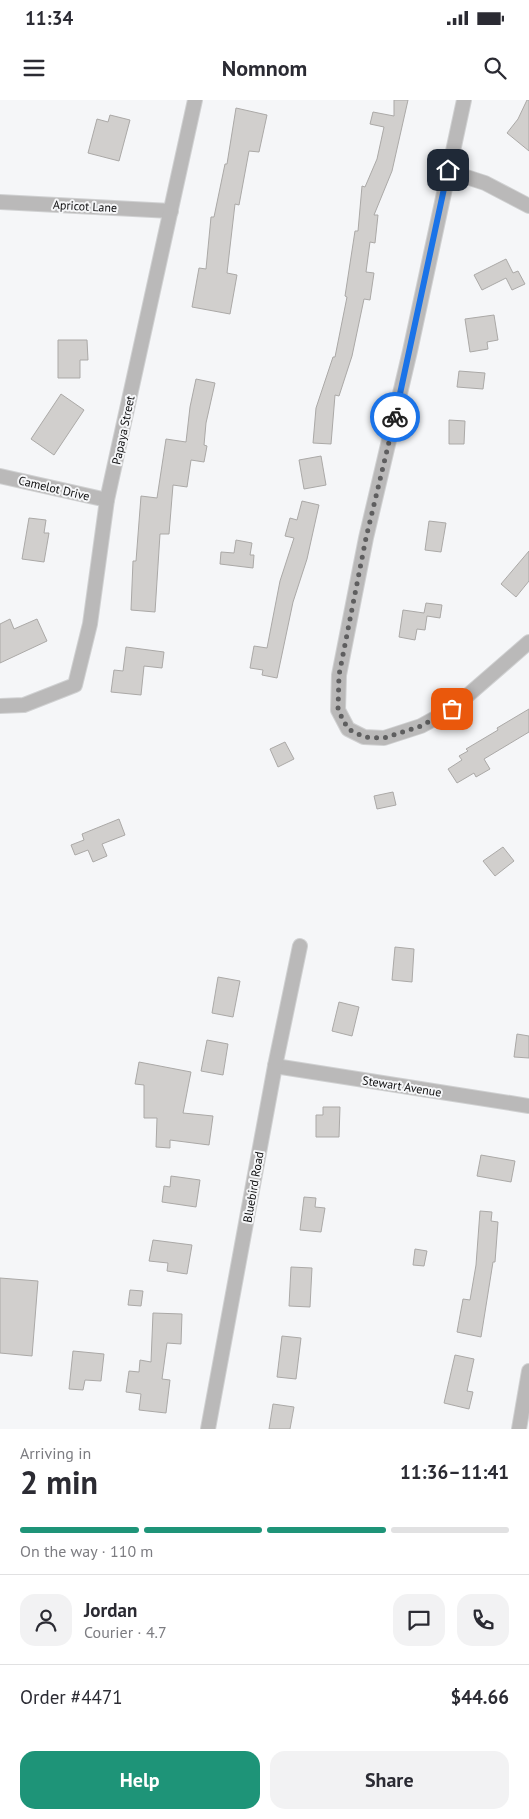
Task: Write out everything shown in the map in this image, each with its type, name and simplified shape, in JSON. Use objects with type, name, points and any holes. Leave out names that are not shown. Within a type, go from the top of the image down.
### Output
[{"type":"street","name":"Papaya Street","points":[[0,706],[24,705],[75,685],[90,624],[107,500],[195,100]]},
{"type":"street","points":[[464,100],[393,425],[366,538],[339,675],[338,710],[348,729],[364,737],[384,738],[421,726],[452,709],[529,642]]},
{"type":"street","points":[[448,170],[485,183],[529,206]]},
{"type":"street","name":"Apricot Lane","points":[[0,202],[171,211]]},
{"type":"street","name":"Camelot Drive","points":[[0,476],[107,500]]},
{"type":"street","name":"Bluebird Road","points":[[208,1429],[275,1066],[300,946]]},
{"type":"street","name":"Stewart Avenue","points":[[275,1066],[529,1106]]},
{"type":"street","points":[[519,1429],[526,1413],[529,1371]]},
{"type":"building","points":[[394,100],[408,100],[392,171],[374,215],[378,215],[375,243],[370,242],[366,272],[374,273],[370,300],[364,299],[352,356],[339,396],[335,395],[331,444],[313,443],[316,408],[333,357],[335,357],[347,297],[345,296],[355,231],[358,231],[362,186],[365,187],[377,159],[384,127],[370,124],[373,112],[394,116]]},
{"type":"building","points":[[527,100],[529,100],[529,151],[507,133],[518,119]]},
{"type":"building","points":[[236,108],[267,115],[259,152],[249,151],[239,205],[235,204],[227,273],[237,275],[230,314],[192,307],[199,268],[206,269],[211,217],[214,217],[225,164],[227,164]]},
{"type":"building","points":[[110,115],[130,120],[119,161],[88,153],[97,119],[108,122]]},
{"type":"building","points":[[506,259],[513,273],[518,271],[525,284],[512,290],[506,278],[482,290],[474,275]]},
{"type":"building","points":[[494,315],[498,340],[487,342],[488,349],[470,352],[465,319]]},
{"type":"building","points":[[58,340],[87,340],[88,360],[80,360],[80,378],[58,378]]},
{"type":"building","points":[[459,371],[485,373],[483,389],[457,387]]},
{"type":"building","points":[[196,379],[215,383],[206,423],[204,445],[207,446],[204,462],[191,460],[187,487],[173,485],[169,534],[160,534],[155,612],[131,610],[133,561],[136,561],[141,496],[157,498],[166,439],[186,442],[190,407]]},
{"type":"building","points":[[61,394],[84,410],[54,455],[31,439]]},
{"type":"building","points":[[449,420],[465,421],[464,444],[449,444]]},
{"type":"building","points":[[321,456],[326,485],[304,489],[299,460]]},
{"type":"building","points":[[302,501],[319,505],[307,559],[293,602],[277,678],[262,675],[263,670],[250,668],[254,646],[267,648],[280,581],[294,538],[285,536],[290,518],[297,520]]},
{"type":"building","points":[[29,518],[46,520],[44,533],[49,533],[44,562],[22,559]]},
{"type":"building","points":[[429,521],[446,523],[441,552],[425,550]]},
{"type":"building","points":[[236,540],[252,543],[250,555],[254,555],[253,568],[220,564],[221,552],[234,553]]},
{"type":"building","points":[[529,551],[529,581],[516,597],[501,584]]},
{"type":"building","points":[[426,603],[442,605],[440,618],[427,616],[425,630],[417,629],[415,640],[399,637],[403,610],[424,613]]},
{"type":"building","points":[[10,619],[14,629],[37,619],[47,641],[0,663],[0,624]]},
{"type":"building","points":[[126,647],[164,652],[162,668],[144,666],[141,695],[111,692],[114,670],[123,671]]},
{"type":"building","points":[[529,709],[529,732],[484,759],[490,769],[476,777],[474,773],[457,783],[448,769],[462,760],[459,756],[468,751],[466,749],[498,730],[497,728]]},
{"type":"building","points":[[285,742],[294,759],[278,767],[270,749]]},
{"type":"building","points":[[393,792],[396,805],[377,809],[374,796]]},
{"type":"building","points":[[119,819],[125,835],[102,844],[107,856],[93,862],[88,850],[75,855],[71,845],[84,840],[82,834]]},
{"type":"building","points":[[503,847],[514,861],[495,876],[483,861]]},
{"type":"building","points":[[395,947],[414,949],[412,982],[392,980]]},
{"type":"building","points":[[218,977],[240,981],[233,1017],[212,1013]]},
{"type":"building","points":[[339,1002],[359,1007],[352,1036],[332,1031]]},
{"type":"building","points":[[517,1034],[529,1036],[529,1058],[514,1057]]},
{"type":"building","points":[[207,1040],[228,1044],[223,1075],[201,1071]]},
{"type":"building","points":[[139,1062],[191,1072],[183,1113],[213,1116],[209,1145],[170,1140],[170,1148],[156,1147],[157,1118],[144,1118],[144,1085],[135,1084]]},
{"type":"building","points":[[323,1107],[340,1107],[339,1137],[316,1137],[316,1115],[323,1115]]},
{"type":"building","points":[[481,1155],[515,1161],[511,1182],[477,1176]]},
{"type":"building","points":[[171,1176],[200,1180],[196,1207],[162,1202],[164,1186],[170,1187]]},
{"type":"building","points":[[304,1197],[316,1198],[315,1207],[325,1208],[321,1232],[300,1230]]},
{"type":"building","points":[[480,1211],[492,1212],[491,1221],[498,1222],[495,1262],[493,1262],[481,1337],[457,1332],[463,1299],[470,1300],[476,1265]]},
{"type":"building","points":[[153,1240],[192,1245],[187,1274],[167,1271],[168,1263],[149,1261]]},
{"type":"building","points":[[415,1249],[427,1251],[424,1266],[413,1265]]},
{"type":"building","points":[[291,1267],[312,1268],[310,1307],[289,1306]]},
{"type":"building","points":[[0,1278],[38,1281],[32,1356],[0,1353]]},
{"type":"building","points":[[130,1290],[143,1291],[141,1306],[128,1305]]},
{"type":"building","points":[[153,1313],[182,1314],[181,1344],[167,1343],[162,1379],[170,1380],[166,1413],[139,1410],[141,1394],[126,1392],[129,1371],[139,1372],[140,1360],[151,1362]]},
{"type":"building","points":[[282,1336],[301,1338],[296,1379],[277,1377]]},
{"type":"building","points":[[73,1351],[104,1354],[101,1381],[85,1380],[83,1390],[69,1389]]},
{"type":"building","points":[[455,1355],[474,1359],[467,1391],[473,1392],[469,1409],[444,1403]]},
{"type":"building","points":[[273,1404],[294,1407],[290,1429],[269,1429]]},
{"type":"way so far","points":[[395,417],[366,538],[339,675],[338,710],[348,729],[364,737],[384,738],[421,726],[452,709]]},
{"type":"route","points":[[395,417],[448,170]]}]
